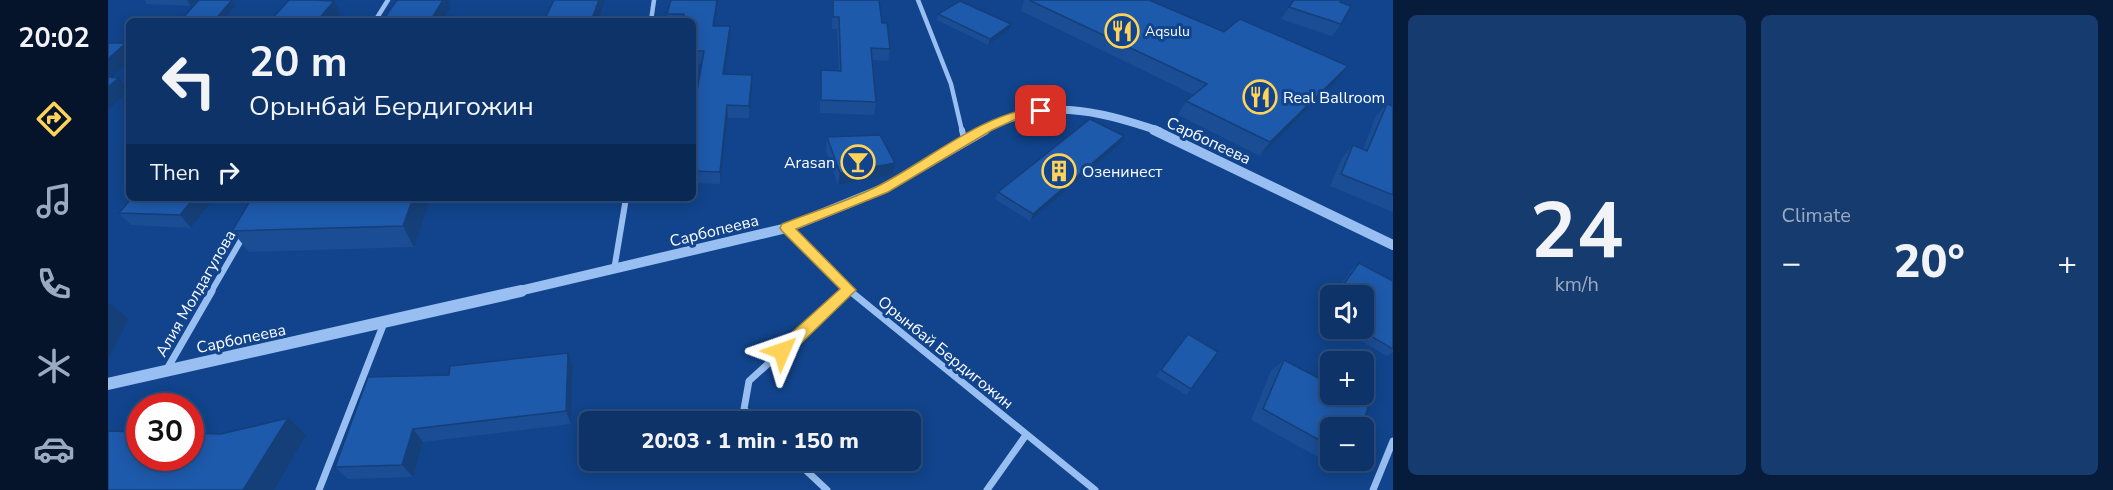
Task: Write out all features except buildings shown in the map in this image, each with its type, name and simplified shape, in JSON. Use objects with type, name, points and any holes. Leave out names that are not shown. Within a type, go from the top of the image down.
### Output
[{"type":"street","points":[[377,18],[388,0]]},
{"type":"street","points":[[651,18],[654,0]]},
{"type":"street","points":[[918,0],[951,84],[965,142]]},
{"type":"street","name":"Сарбопеева","points":[[108,384],[384,323],[787,228],[883,189],[988,128],[1021,113],[1061,108],[1107,116],[1158,132],[1393,245]]},
{"type":"street","points":[[614,270],[626,201]]},
{"type":"street","name":"Алия Молдагулова","points":[[166,370],[248,228]]},
{"type":"street","name":"Орынбай Бердигожин","points":[[787,228],[849,290],[1095,490]]},
{"type":"street","points":[[746,411],[744,409],[749,381],[849,290]]},
{"type":"street","points":[[319,490],[384,323]]},
{"type":"street","points":[[987,490],[1026,435]]},
{"type":"street","points":[[1373,490],[1393,441]]},
{"type":"street","points":[[807,471],[827,490]]},
{"type":"place","name":"Aqsulu","points":[[1122,31]]},
{"type":"place","name":"Real Ballroom","points":[[1260,97]]},
{"type":"place","name":"Arasan","points":[[858,162]]},
{"type":"place","name":"Озенинест","points":[[1059,171]]},
{"type":"route","points":[[782,351],[849,290],[787,228],[883,189],[988,128],[1021,113],[1041,111]]}]
